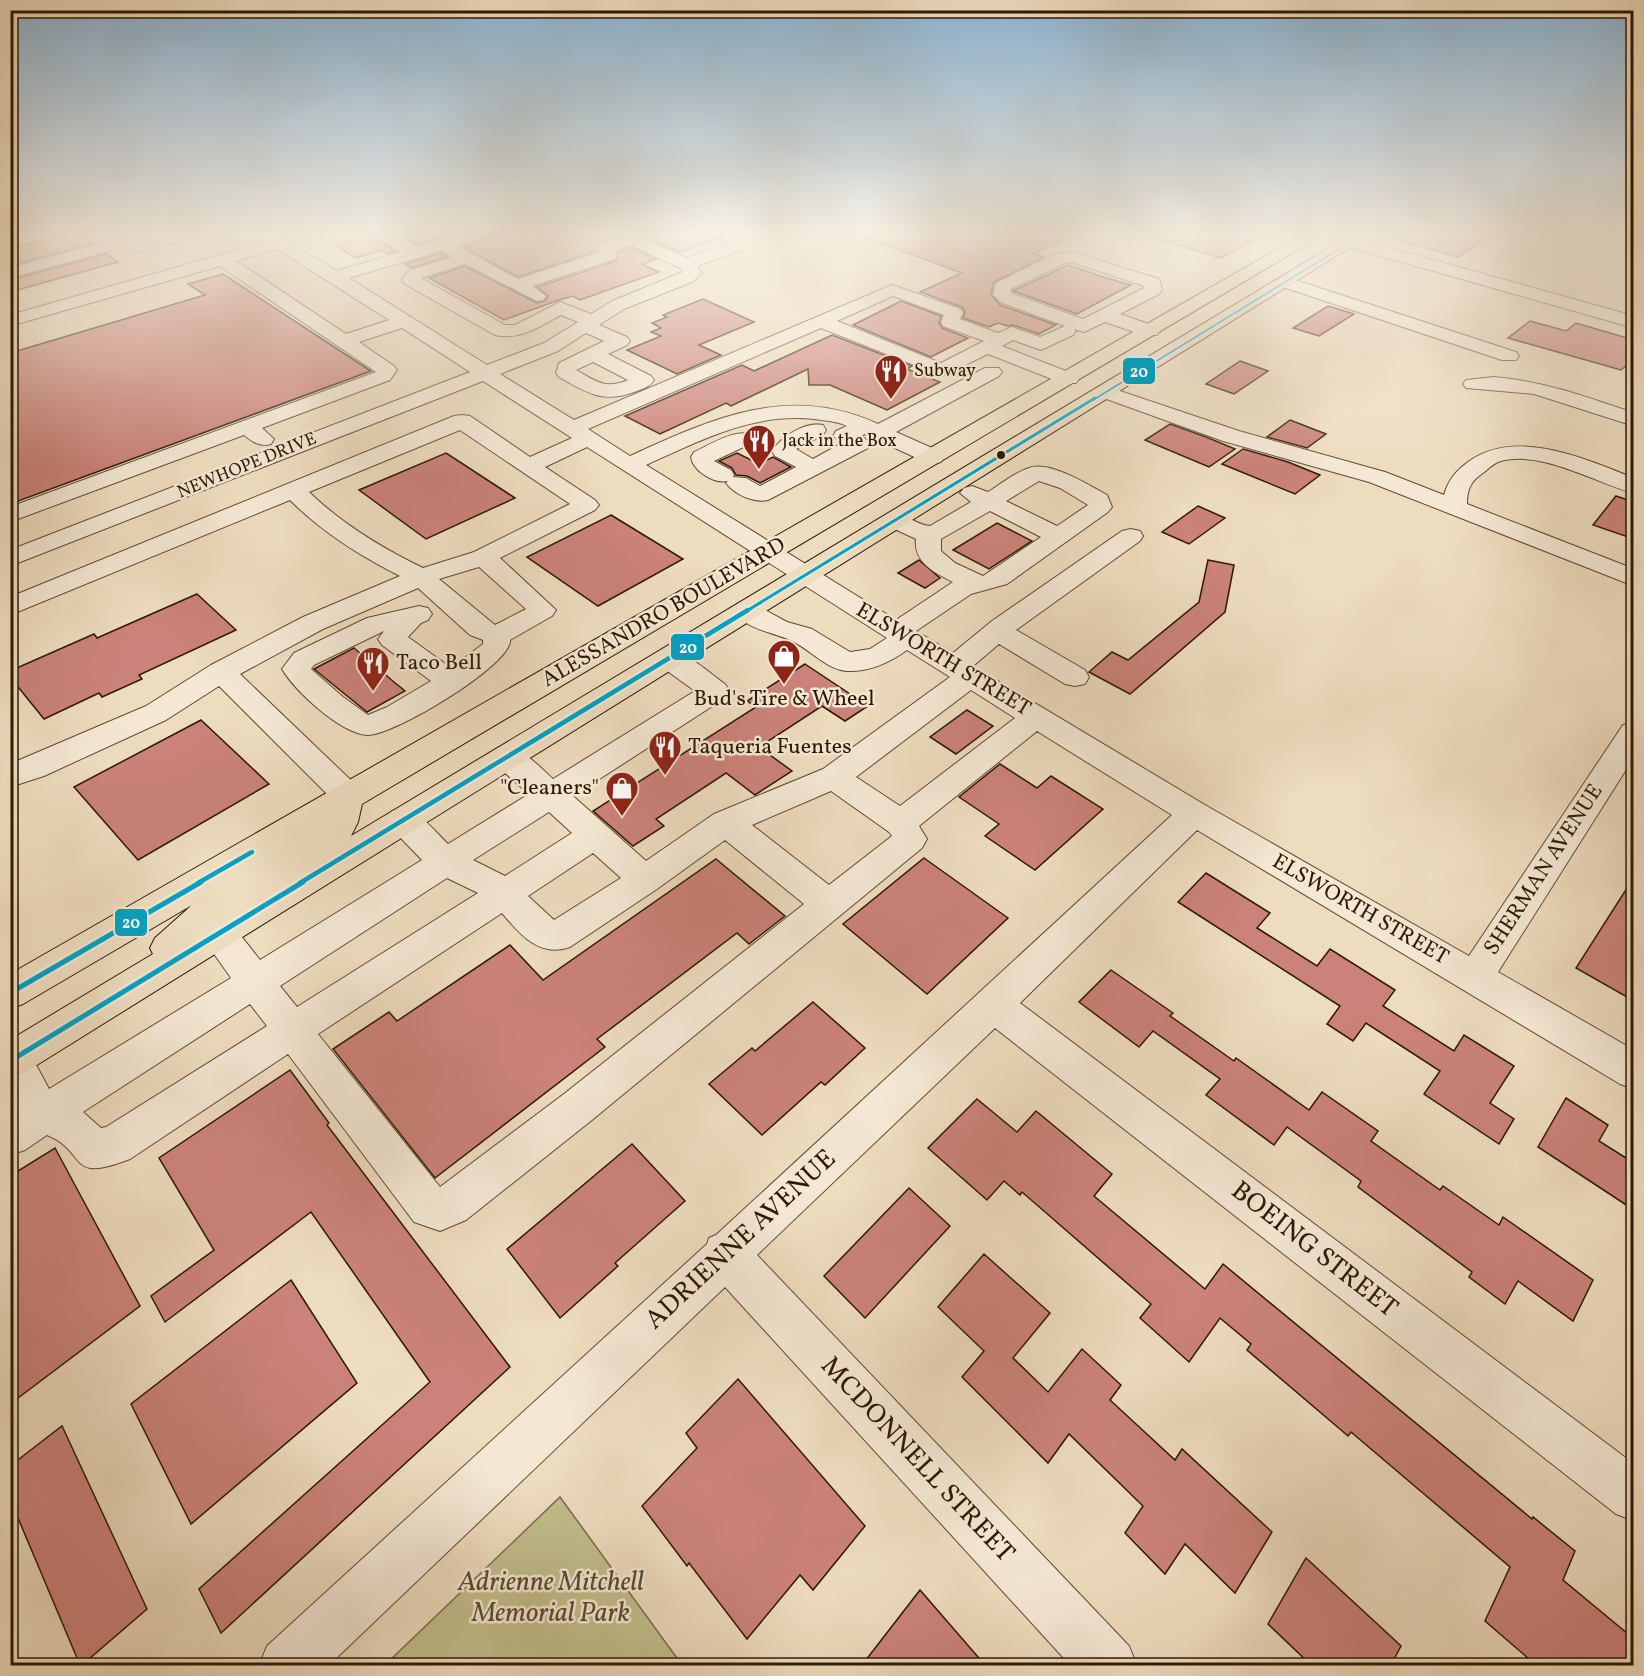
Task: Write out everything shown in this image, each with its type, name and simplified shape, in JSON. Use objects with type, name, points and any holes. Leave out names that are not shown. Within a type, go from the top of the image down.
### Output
[{"type":"main road","name":"ALESSANDRO BOULEVARD","points":[[10,993],[1185,311]]},
{"type":"main road","name":"ALESSANDRO BOULEVARD","points":[[211,924],[403,820],[1239,311]]},
{"type":"main road","points":[[1069,378],[1105,392]]},
{"type":"main road","points":[[403,820],[414,783],[510,725],[550,679]]},
{"type":"main road","points":[[12,1060],[114,998],[211,924],[229,895],[338,829],[348,796]]},
{"type":"street","points":[[10,321],[44,311]]},
{"type":"street","points":[[10,515],[383,376],[387,370],[299,311]]},
{"type":"street","name":"ELSWORTH STREET","points":[[388,311],[804,576],[1194,813],[1634,1071]]},
{"type":"street","points":[[467,311],[502,331],[519,330],[554,311]]},
{"type":"street","points":[[566,311],[620,341],[593,354]]},
{"type":"street","name":"NEWHOPE DRIVE","points":[[10,559],[551,347],[608,311]]},
{"type":"street","points":[[528,466],[579,434],[843,311]]},
{"type":"street","points":[[949,311],[954,313],[950,322]]},
{"type":"street","points":[[1042,311],[1084,326],[1111,311]]},
{"type":"street","points":[[1374,311],[1509,356]]},
{"type":"street","points":[[1599,311],[1634,322]]},
{"type":"street","points":[[1104,315],[1150,332]]},
{"type":"street","points":[[344,341],[403,321]]},
{"type":"street","points":[[821,321],[971,383]]},
{"type":"street","points":[[930,326],[950,322],[1069,378]]},
{"type":"street","points":[[942,370],[1012,333],[1041,344],[1066,331]]},
{"type":"street","points":[[844,436],[872,429],[992,372]]},
{"type":"street","points":[[1473,384],[1495,382],[1534,388],[1634,420]]},
{"type":"street","points":[[1105,392],[1248,441],[1377,477],[1634,578]]},
{"type":"street","points":[[628,465],[685,439],[751,415],[805,411],[846,417],[933,457]]},
{"type":"street","points":[[10,607],[462,422],[587,505],[483,558],[421,577],[313,623],[221,672],[156,713],[10,776]]},
{"type":"street","points":[[247,426],[280,452]]},
{"type":"street","points":[[781,429],[815,430],[844,436],[860,443],[760,495],[703,464],[702,457],[753,434],[781,429]]},
{"type":"street","points":[[813,468],[783,451],[786,446],[815,430]]},
{"type":"street","points":[[1455,508],[1454,502],[1461,478],[1492,456],[1523,454],[1552,458],[1585,467],[1634,486]]},
{"type":"street","points":[[954,484],[1059,536]]},
{"type":"street","points":[[747,611],[777,628],[802,635],[846,663],[878,657],[901,635],[963,587],[971,584],[981,585],[998,579],[1086,517],[1016,484],[937,533],[929,535],[921,533],[895,520]]},
{"type":"street","points":[[293,490],[324,520],[385,559],[421,577],[480,629],[496,636]]},
{"type":"street","points":[[79,532],[115,563]]},
{"type":"street","points":[[929,535],[927,544],[930,554],[942,565],[981,585]]},
{"type":"street","points":[[403,820],[445,862],[505,893],[538,928],[549,936],[557,937],[645,880],[726,823],[834,777],[962,672],[997,631],[1131,536]]},
{"type":"street","points":[[483,558],[543,610],[496,636]]},
{"type":"street","points":[[448,601],[411,617],[377,624],[353,634],[304,659],[296,669],[299,674],[356,721],[368,725],[398,713],[476,665],[497,646],[496,636]]},
{"type":"street","points":[[411,617],[392,639],[451,682]]},
{"type":"street","points":[[997,631],[1075,677]]},
{"type":"street","points":[[26,1126],[715,692],[669,659]]},
{"type":"street","points":[[221,672],[348,796]]},
{"type":"street","points":[[901,823],[1036,717]]},
{"type":"street","name":"SHERMAN AVENUE","points":[[1474,978],[1634,732]]},
{"type":"street","points":[[507,757],[645,880]]},
{"type":"street","points":[[211,924],[429,1207],[440,1210],[451,1205],[578,1107],[910,839],[901,823],[834,777]]},
{"type":"street","name":"ADRIENNE AVENUE","points":[[287,1665],[994,1005],[1194,813]]},
{"type":"street","points":[[726,823],[828,903]]},
{"type":"street","points":[[26,1126],[58,1118],[64,1121],[93,1150],[115,1145],[595,835]]},
{"type":"street","name":"BOEING STREET","points":[[994,1005],[1634,1496]]},
{"type":"street","points":[[12,1060],[26,1126]]},
{"type":"street","name":"MCDONNELL STREET","points":[[725,1254],[1109,1665]]},
{"type":"green space","name":"Adrienne Mitchell Memorial Park","points":[[560,1497],[682,1665],[385,1665]]},
{"type":"building","points":[[150,311],[280,311],[371,371],[10,504],[10,353]]},
{"type":"building","points":[[488,311],[528,311],[504,320]]},
{"type":"building","points":[[672,311],[730,311],[754,322],[699,345],[721,355],[677,374],[627,350],[661,336],[651,332],[661,328],[652,323],[667,317],[663,315]]},
{"type":"building","points":[[881,311],[928,311],[941,316],[939,323],[942,328],[968,338],[931,357],[853,325]]},
{"type":"building","points":[[1017,311],[1056,325],[1039,334],[1013,325],[998,323],[989,327],[963,318],[965,312]]},
{"type":"building","points":[[1320,311],[1345,311],[1354,314],[1319,336],[1293,328]]},
{"type":"building","points":[[1530,321],[1566,331],[1576,323],[1634,340],[1634,359],[1621,370],[1508,338]]},
{"type":"building","points":[[832,335],[912,366],[907,369],[940,382],[887,410],[830,385],[809,385],[808,369],[731,406],[726,403],[660,434],[625,416],[742,365],[754,371]]},
{"type":"building","points":[[1240,361],[1268,371],[1234,394],[1206,384]]},
{"type":"building","points":[[1290,420],[1326,434],[1307,448],[1267,437]]},
{"type":"building","points":[[1170,424],[1235,449],[1209,467],[1145,440]]},
{"type":"building","points":[[1243,449],[1288,462],[1320,475],[1295,494],[1222,464]]},
{"type":"building","points":[[446,453],[515,498],[426,539],[359,490]]},
{"type":"building","name":"Jack in the Box","points":[[737,453],[759,464],[773,457],[791,467],[760,483],[747,476],[736,475],[732,468],[719,461]]},
{"type":"building","points":[[1616,496],[1634,502],[1634,539],[1593,525]]},
{"type":"building","points":[[1198,506],[1225,518],[1189,544],[1162,532]]},
{"type":"building","points":[[611,515],[683,559],[598,606],[527,557]]},
{"type":"building","points":[[997,523],[1032,541],[989,569],[953,550]]},
{"type":"building","points":[[919,560],[940,578],[925,588],[898,573]]},
{"type":"building","points":[[1208,560],[1234,565],[1225,612],[1130,694],[1089,672],[1112,652],[1128,660],[1199,602]]},
{"type":"building","points":[[197,594],[236,630],[139,675],[142,679],[102,697],[99,693],[44,719],[10,677],[10,671],[94,634],[97,638]]},
{"type":"building","points":[[354,648],[405,691],[367,712],[314,669]]},
{"type":"building","points":[[805,664],[868,706],[845,721],[822,706],[759,747],[792,771],[755,795],[726,773],[656,819],[664,826],[633,846],[593,811],[756,707],[747,701]]},
{"type":"building","points":[[967,710],[993,726],[956,754],[930,737]]},
{"type":"building","points":[[201,720],[269,784],[138,860],[74,787]]},
{"type":"building","points":[[1000,764],[1037,788],[1051,776],[1103,809],[1035,870],[985,836],[999,824],[959,797]]},
{"type":"building","points":[[924,858],[1008,918],[927,994],[843,924]]},
{"type":"building","points":[[716,859],[785,916],[749,944],[737,933],[597,1039],[605,1047],[435,1178],[333,1049],[389,1012],[397,1021],[510,945],[543,980]]},
{"type":"building","points":[[1206,873],[1270,913],[1257,928],[1317,966],[1330,949],[1395,990],[1383,1006],[1454,1051],[1464,1035],[1514,1066],[1490,1103],[1514,1119],[1499,1144],[1424,1094],[1440,1071],[1366,1023],[1353,1041],[1327,1024],[1340,1006],[1178,902]]},
{"type":"building","points":[[1634,877],[1634,1001],[1576,968]]},
{"type":"building","points":[[1111,970],[1173,1013],[1170,1016],[1234,1061],[1236,1058],[1309,1110],[1322,1092],[1378,1131],[1371,1141],[1440,1190],[1443,1186],[1499,1225],[1503,1217],[1593,1280],[1573,1321],[1518,1281],[1505,1304],[1469,1277],[1472,1272],[1358,1187],[1361,1181],[1287,1127],[1274,1145],[1206,1095],[1220,1079],[1153,1031],[1139,1047],[1079,1002]]},
{"type":"building","points":[[813,1002],[865,1048],[825,1085],[821,1082],[762,1135],[709,1084],[752,1048],[755,1051]]},
{"type":"building","points":[[290,1070],[329,1123],[327,1125],[510,1367],[221,1633],[199,1589],[430,1382],[311,1212],[165,1322],[151,1296],[214,1250],[159,1158]]},
{"type":"building","points":[[1566,1098],[1608,1125],[1599,1141],[1634,1163],[1634,1210],[1538,1147]]},
{"type":"building","points":[[977,1099],[1017,1132],[1036,1111],[1112,1174],[1094,1196],[1205,1289],[1223,1264],[1532,1519],[1533,1517],[1575,1551],[1563,1580],[1634,1639],[1623,1665],[1536,1665],[1485,1621],[1510,1567],[1351,1432],[1348,1436],[1247,1350],[1251,1344],[1220,1318],[1189,1362],[1140,1318],[1151,1304],[1022,1192],[1020,1195],[1004,1181],[987,1200],[928,1148]]},
{"type":"building","points":[[632,1144],[685,1201],[615,1263],[618,1266],[560,1318],[507,1249]]},
{"type":"building","points":[[55,1148],[140,1306],[10,1404],[10,1331],[17,1326],[10,1313],[10,1176]]},
{"type":"building","points":[[909,1188],[950,1226],[865,1318],[824,1276]]},
{"type":"building","points":[[984,1254],[1050,1313],[1013,1358],[1048,1392],[1082,1349],[1121,1385],[1110,1400],[1175,1460],[1182,1449],[1272,1532],[1235,1593],[1185,1544],[1165,1574],[1125,1533],[1143,1506],[1069,1434],[1048,1463],[962,1377],[984,1351],[938,1307]]},
{"type":"building","points":[[291,1280],[357,1383],[191,1524],[131,1404]]},
{"type":"building","points":[[738,1379],[865,1526],[813,1590],[800,1575],[747,1639],[689,1563],[687,1566],[642,1506],[697,1448],[686,1433]]},
{"type":"building","points":[[62,1426],[147,1609],[82,1665],[80,1665],[10,1499],[10,1466]]},
{"type":"building","points":[[1306,1558],[1401,1646],[1391,1665],[1311,1665],[1268,1624]]},
{"type":"building","points":[[920,1590],[985,1665],[862,1665]]},
{"type":"transit line","name":"20","points":[[10,1061],[1237,311]]},
{"type":"transit line","name":"20","points":[[10,993],[252,852]]},
{"type":"place","name":"Subway","points":[[891,400]]},
{"type":"place","name":"Jack in the Box","points":[[759,470]]},
{"type":"place","name":"Bud's Tire & Wheel","points":[[784,685]]},
{"type":"place","name":"Taco Bell","points":[[373,692]]},
{"type":"place","name":"Taqueria Fuentes","points":[[665,776]]},
{"type":"place","name":"\"Cleaners\"","points":[[622,817]]}]
